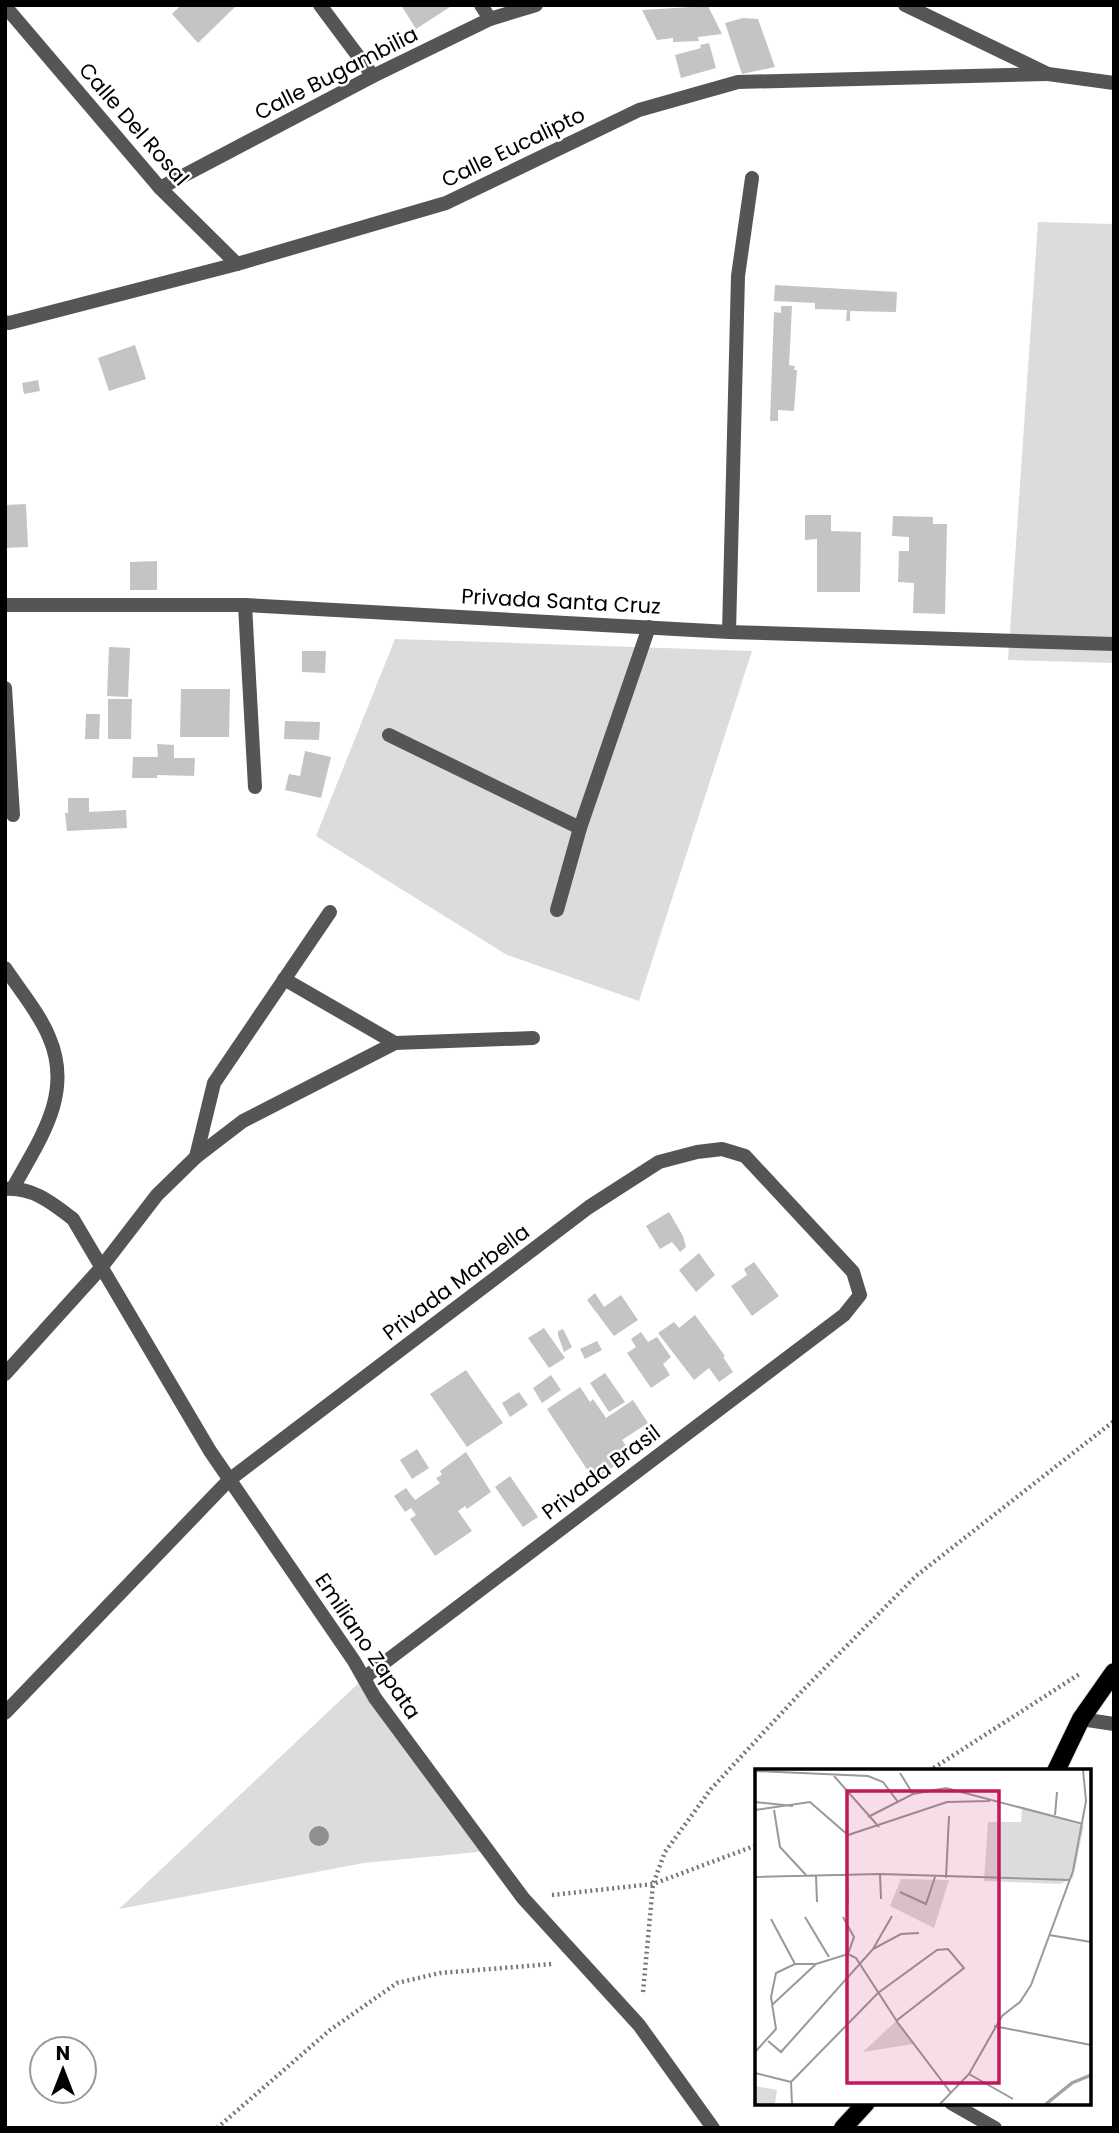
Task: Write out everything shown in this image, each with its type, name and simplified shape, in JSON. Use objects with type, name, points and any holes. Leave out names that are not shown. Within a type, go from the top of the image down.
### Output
[{"type":"main road","points":[[1057,1769],[1082,1719],[1114,1672]]},
{"type":"main road","points":[[844,2128],[864,2105]]},
{"type":"street","points":[[320,5],[373,76]]},
{"type":"street","points":[[481,5],[490,19]]},
{"type":"street","name":"Calle Bugambilia","points":[[160,188],[373,76],[490,19],[536,5]]},
{"type":"street","points":[[905,5],[1048,74],[1114,83]]},
{"type":"street","name":"Calle Del Rosal","points":[[5,6],[160,188],[237,264]]},
{"type":"street","name":"Calle Eucalipto","points":[[5,322],[237,264],[446,203],[639,110],[738,82],[1048,74]]},
{"type":"street","points":[[729,632],[738,276],[752,178]]},
{"type":"street","name":"Privada Santa Cruz","points":[[5,605],[245,605],[729,632],[1114,644]]},
{"type":"street","points":[[245,605],[255,787]]},
{"type":"street","points":[[557,910],[580,828],[649,627]]},
{"type":"street","points":[[5,688],[12,815]]},
{"type":"street","points":[[389,735],[580,828]]},
{"type":"street","points":[[196,1157],[214,1083],[330,912]]},
{"type":"street","points":[[5,968],[49,1036],[57,1063],[57,1096],[51,1118],[9,1189]]},
{"type":"street","points":[[284,979],[395,1043]]},
{"type":"street","points":[[5,1374],[100,1269],[157,1195],[196,1157],[243,1121],[395,1043],[533,1038]]},
{"type":"street","name":"Privada Marbella","points":[[5,1713],[229,1479],[589,1208],[659,1162],[697,1152],[722,1149],[745,1156],[853,1272],[859,1295]]},
{"type":"street","name":"Emiliano Zapata","points":[[9,1189],[45,1197],[73,1219],[100,1269],[229,1479],[364,1678],[374,1698],[523,1898],[639,2025],[713,2128]]},
{"type":"street","name":"Privada Brasil","points":[[364,1678],[844,1315],[859,1295]]},
{"type":"street","points":[[1082,1719],[1114,1724]]},
{"type":"street","points":[[955,2105],[995,2128]]},
{"type":"path","points":[[639,2025],[653,1884],[665,1852],[711,1789],[916,1576],[1114,1421]]},
{"type":"path","points":[[932,1769],[1091,1666]]},
{"type":"path","points":[[523,1898],[653,1884],[755,1846]]},
{"type":"path","points":[[217,2128],[330,2029],[397,1983],[440,1973],[582,1961]]},
{"type":"shaded area","points":[[1038,222],[1114,224],[1114,663],[1008,660]]},
{"type":"shaded area","points":[[395,639],[752,651],[639,1001],[507,955],[316,836]]},
{"type":"shaded area","points":[[364,1678],[489,1851],[364,1863],[119,1909]]},
{"type":"building","points":[[181,5],[235,7],[198,43],[172,14]]},
{"type":"building","points":[[401,5],[453,5],[416,29]]},
{"type":"building","points":[[708,6],[722,34],[698,37],[699,41],[673,42],[673,38],[657,40],[642,10]]},
{"type":"building","points":[[743,18],[758,19],[775,67],[742,74],[725,23]]},
{"type":"building","points":[[709,43],[716,68],[681,78],[675,55]]},
{"type":"building","points":[[775,285],[897,292],[896,312],[850,311],[850,321],[846,321],[847,310],[815,309],[815,303],[774,301]]},
{"type":"building","points":[[781,306],[792,306],[789,365],[795,366],[794,370],[797,370],[794,411],[778,410],[778,421],[770,421],[774,312],[781,313]]},
{"type":"building","points":[[135,345],[146,379],[109,391],[98,358]]},
{"type":"building","points":[[38,380],[40,391],[24,394],[22,383]]},
{"type":"building","points":[[26,504],[28,547],[5,548],[5,505]]},
{"type":"building","points":[[805,515],[831,515],[831,531],[861,532],[860,592],[817,592],[817,539],[805,540]]},
{"type":"building","points":[[893,516],[933,517],[933,524],[947,524],[945,614],[913,613],[914,583],[898,582],[899,551],[909,551],[909,537],[892,536]]},
{"type":"building","points":[[157,561],[157,590],[130,590],[130,562]]},
{"type":"building","points":[[109,647],[130,648],[128,697],[107,696]]},
{"type":"building","points":[[302,651],[326,651],[325,673],[302,672]]},
{"type":"building","points":[[181,689],[230,689],[229,737],[180,737]]},
{"type":"building","points":[[108,699],[132,699],[131,739],[108,739]]},
{"type":"building","points":[[86,714],[100,714],[99,739],[85,739]]},
{"type":"building","points":[[285,721],[320,722],[319,740],[284,739]]},
{"type":"building","points":[[157,744],[174,745],[174,758],[195,758],[194,776],[157,775],[157,778],[132,778],[133,757],[158,757]]},
{"type":"building","points":[[305,751],[331,757],[321,798],[285,790],[289,774],[300,776]]},
{"type":"building","points":[[68,798],[89,798],[89,812],[126,810],[127,828],[67,831],[65,813],[68,813]]},
{"type":"building","points":[[669,1212],[683,1236],[686,1247],[680,1252],[672,1242],[660,1249],[646,1226]]},
{"type":"building","points":[[699,1253],[715,1275],[696,1292],[679,1270]]},
{"type":"building","points":[[754,1262],[779,1296],[752,1316],[731,1286],[747,1275],[744,1269]]},
{"type":"building","points":[[595,1293],[604,1307],[621,1295],[638,1320],[614,1336],[587,1300]]},
{"type":"building","points":[[695,1315],[725,1356],[723,1357],[733,1372],[719,1382],[709,1368],[694,1380],[658,1333],[674,1322],[679,1328]]},
{"type":"building","points":[[544,1328],[565,1358],[549,1368],[528,1338]]},
{"type":"building","points":[[563,1329],[572,1347],[564,1352],[558,1335],[558,1331]]},
{"type":"building","points":[[641,1332],[648,1342],[657,1337],[671,1357],[663,1364],[670,1375],[651,1388],[627,1353],[636,1347],[631,1339]]},
{"type":"building","points":[[597,1341],[602,1350],[585,1359],[580,1349]]},
{"type":"building","points":[[466,1370],[503,1423],[467,1447],[430,1394]]},
{"type":"building","points":[[605,1373],[625,1402],[609,1412],[590,1383]]},
{"type":"building","points":[[551,1375],[561,1390],[542,1403],[533,1388]]},
{"type":"building","points":[[580,1387],[590,1402],[593,1399],[606,1418],[633,1400],[648,1423],[622,1440],[632,1454],[594,1480],[547,1409]]},
{"type":"building","points":[[519,1392],[528,1405],[510,1417],[502,1403]]},
{"type":"building","points":[[417,1449],[429,1468],[412,1479],[400,1460]]},
{"type":"building","points":[[466,1452],[491,1492],[467,1509],[465,1506],[458,1511],[472,1531],[435,1556],[410,1519],[416,1515],[411,1508],[405,1512],[394,1496],[406,1488],[415,1500],[440,1483],[436,1478],[442,1475],[440,1471]]},
{"type":"building","points":[[510,1476],[538,1517],[523,1527],[495,1487]]}]
